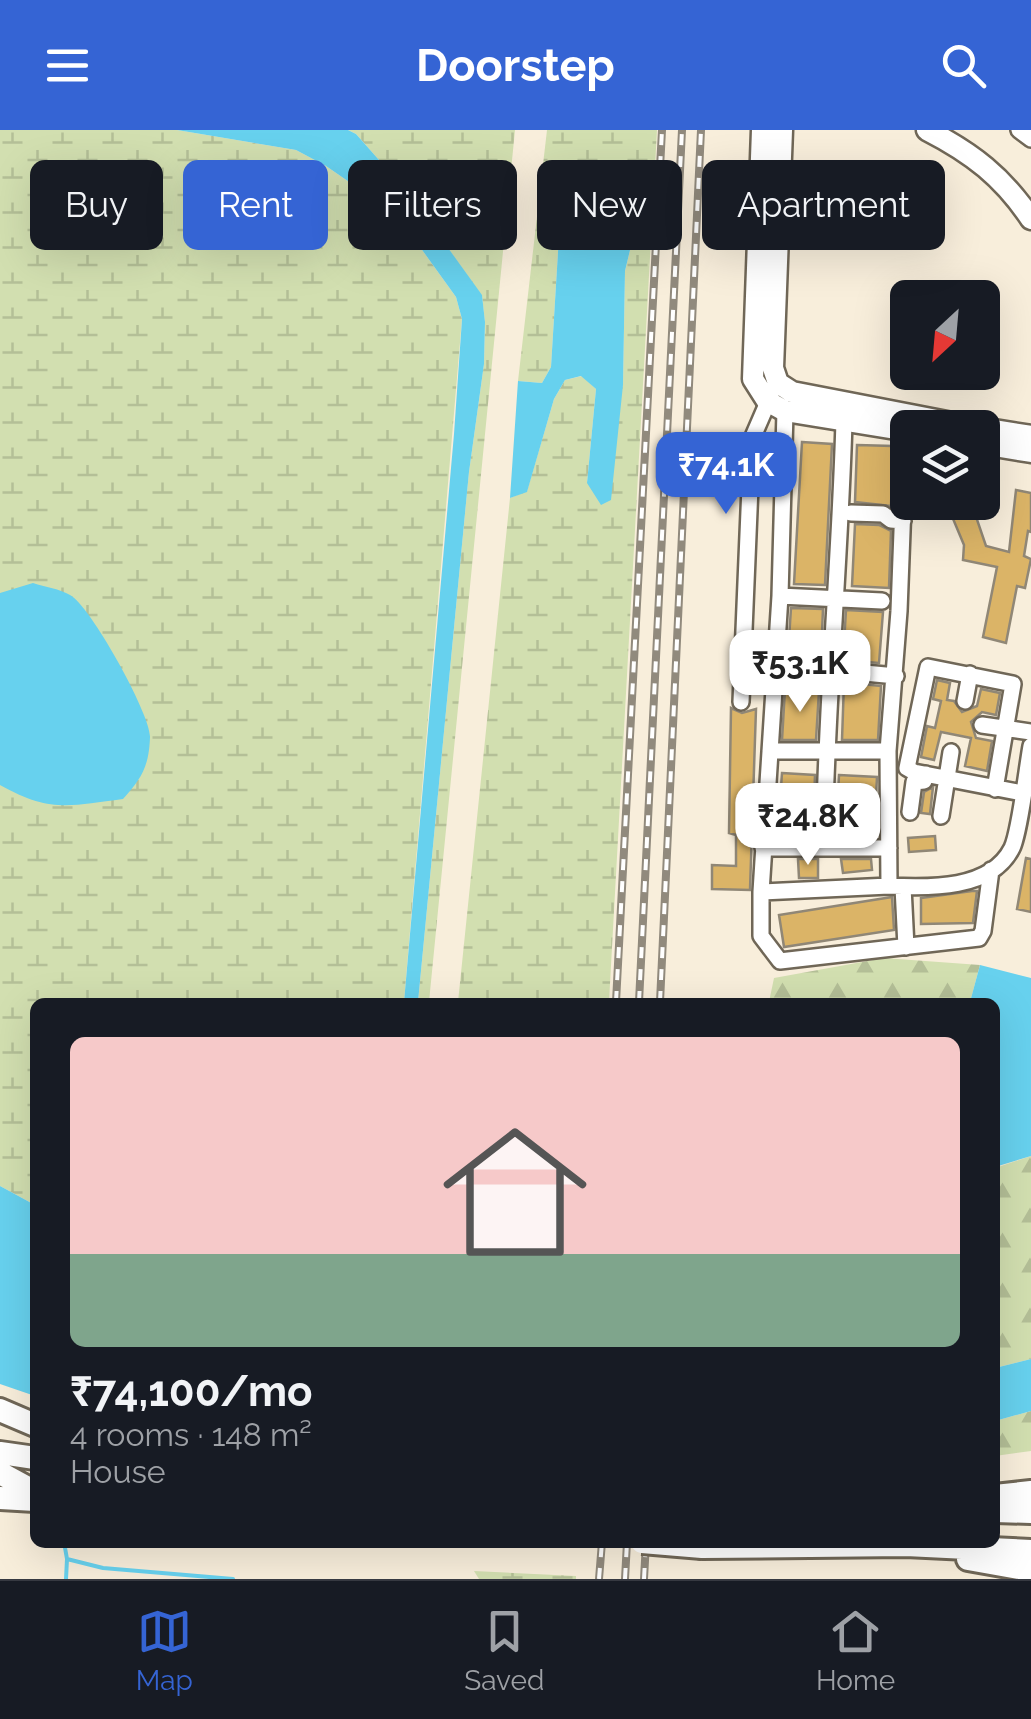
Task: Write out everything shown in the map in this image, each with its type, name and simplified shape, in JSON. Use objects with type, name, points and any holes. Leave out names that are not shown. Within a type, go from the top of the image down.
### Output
[{"type":"highway","points":[[0,1410],[30,1425]]},
{"type":"highway","points":[[0,1423],[30,1427]]},
{"type":"highway","points":[[0,1453],[30,1457]]},
{"type":"highway","points":[[0,1470],[30,1467]]},
{"type":"highway","points":[[0,1470],[30,1489]]},
{"type":"highway","points":[[1000,1495],[1031,1492]]},
{"type":"highway","points":[[3,1501],[30,1500]]},
{"type":"highway","points":[[1000,1510],[1031,1512]]},
{"type":"highway","points":[[921,1548],[1031,1570]]},
{"type":"highway","points":[[965,1548],[1024,1551]]},
{"type":"main road","points":[[762,130],[753,379],[777,398],[844,420],[890,424]]},
{"type":"main road","points":[[777,398],[773,368],[782,130]]},
{"type":"main road","points":[[927,130],[955,144],[1008,185],[1031,219]]},
{"type":"main road","points":[[955,130],[997,160],[1031,196]]},
{"type":"main road","points":[[777,398],[792,392],[890,421]]},
{"type":"main road","points":[[1000,431],[1031,436]]},
{"type":"main road","points":[[1000,447],[1031,452]]},
{"type":"street","points":[[1019,130],[1031,139]]},
{"type":"street","points":[[777,398],[780,596],[760,892],[761,936],[780,961],[979,938],[984,931],[991,870]]},
{"type":"street","points":[[741,702],[752,439],[777,398]]},
{"type":"street","points":[[824,848],[825,751],[837,598],[844,420]]},
{"type":"street","points":[[852,513],[883,514],[891,520],[903,521],[888,781],[889,848],[906,947]]},
{"type":"street","points":[[780,596],[882,601]]},
{"type":"street","points":[[920,779],[907,768],[928,667],[1013,684],[995,789]]},
{"type":"street","points":[[776,670],[896,676]]},
{"type":"street","points":[[965,701],[970,674]]},
{"type":"street","points":[[916,718],[935,722]]},
{"type":"street","points":[[982,725],[1031,732]]},
{"type":"street","points":[[760,892],[975,879],[991,870],[1012,848],[1031,746]]},
{"type":"street","points":[[770,750],[888,751]]},
{"type":"street","points":[[942,816],[951,752]]},
{"type":"street","points":[[888,781],[947,778],[1022,793]]},
{"type":"street","points":[[910,812],[920,779]]},
{"type":"street","points":[[1014,838],[1031,841]]},
{"type":"street","points":[[764,848],[889,848]]},
{"type":"green space","points":[[0,130],[177,130],[296,150],[315,160],[183,160],[183,250],[328,250],[328,167],[348,181],[348,250],[422,250],[456,297],[462,319],[404,998],[30,998],[30,1202],[0,1186]]},
{"type":"green space","points":[[348,130],[515,130],[512,160],[379,160]]},
{"type":"green space","points":[[547,130],[657,130],[655,160],[544,160]]},
{"type":"green space","points":[[537,217],[537,250],[558,250],[551,367],[542,383],[518,381]]},
{"type":"green space","points":[[449,250],[503,250],[429,998],[418,998],[469,472],[484,364],[482,296]]},
{"type":"green space","points":[[630,250],[650,250],[609,998],[458,998],[510,498],[527,491],[554,399],[565,380],[582,376],[596,389],[587,483],[623,385],[625,271]]},
{"type":"green space","points":[[884,958],[980,965],[971,998],[770,998],[774,978]]},
{"type":"green space","points":[[1031,1156],[1031,1359],[1000,1367],[1000,1166]]},
{"type":"green space","points":[[1031,1411],[1031,1451],[1000,1455],[1000,1420]]},
{"type":"green space","points":[[474,1571],[576,1576],[576,1579],[479,1579]]},
{"type":"water","points":[[177,130],[348,130],[379,160],[348,160],[348,181],[328,167],[328,160],[315,160],[296,150]]},
{"type":"water","points":[[422,250],[450,250],[482,295],[485,322],[484,364],[469,472],[418,998],[404,998],[454,434],[462,319],[456,297]]},
{"type":"water","points":[[558,250],[630,250],[625,271],[623,385],[611,500],[601,505],[587,483],[596,389],[581,376],[565,380],[554,399],[527,492],[510,498],[518,381],[542,383],[551,367]]},
{"type":"water","points":[[33,583],[66,593],[79,603],[104,639],[141,707],[150,737],[148,756],[140,778],[123,799],[47,804],[0,785],[0,593]]},
{"type":"water","points":[[980,965],[1031,978],[1031,1156],[1000,1165],[1000,998],[971,998]]},
{"type":"water","points":[[0,1186],[30,1202],[30,1394],[0,1384]]},
{"type":"water","points":[[1031,1359],[1031,1411],[1000,1420],[1000,1367]]},
{"type":"building","points":[[802,442],[832,444],[825,585],[794,584]]},
{"type":"building","points":[[857,445],[890,446],[890,506],[855,502]]},
{"type":"building","points":[[1016,490],[1031,493],[1031,532],[1028,531],[1024,556],[1031,559],[1025,588],[1017,586],[1006,643],[983,637],[997,567],[963,560],[964,545],[954,520],[977,520],[986,546],[1009,552]]},
{"type":"building","points":[[855,524],[879,525],[891,531],[889,588],[852,586]]},
{"type":"building","points":[[791,608],[823,609],[821,656],[788,654]]},
{"type":"building","points":[[846,610],[883,612],[879,663],[843,660]]},
{"type":"building","points":[[937,680],[950,683],[947,700],[954,701],[962,712],[977,706],[981,689],[1000,693],[996,715],[982,712],[971,722],[976,738],[992,741],[987,771],[965,766],[971,738],[941,732],[934,760],[921,757],[927,726],[935,728],[941,701],[933,699]]},
{"type":"building","points":[[844,682],[881,686],[878,740],[842,740]]},
{"type":"building","points":[[785,689],[819,691],[816,740],[782,740]]},
{"type":"building","points":[[731,708],[742,713],[756,709],[750,890],[712,889],[712,865],[736,866],[736,835],[729,833]]},
{"type":"building","points":[[782,773],[815,775],[813,833],[778,830]]},
{"type":"building","points":[[839,775],[877,777],[874,837],[836,835]]},
{"type":"building","points":[[933,787],[930,814],[921,813],[924,792]]},
{"type":"building","points":[[935,836],[936,850],[909,852],[908,838]]},
{"type":"building","points":[[1026,858],[1031,859],[1031,912],[1017,909]]},
{"type":"building","points":[[798,859],[818,859],[818,878],[799,878]]},
{"type":"building","points":[[841,859],[871,859],[872,870],[843,873]]},
{"type":"building","points":[[977,891],[973,923],[921,924],[921,898]]},
{"type":"building","points":[[892,897],[894,930],[784,947],[779,915]]},
{"type":"waterway","points":[[65,1548],[67,1559],[103,1568],[233,1579]]},
{"type":"waterway","points":[[66,1579],[67,1559]]},
{"type":"railway","points":[[616,998],[662,130]]},
{"type":"railway","points":[[639,998],[682,130]]},
{"type":"railway","points":[[660,998],[701,130]]},
{"type":"railway","points":[[599,1579],[602,1548]]},
{"type":"railway","points":[[625,1579],[627,1548]]},
{"type":"railway","points":[[644,1579],[646,1548]]}]
